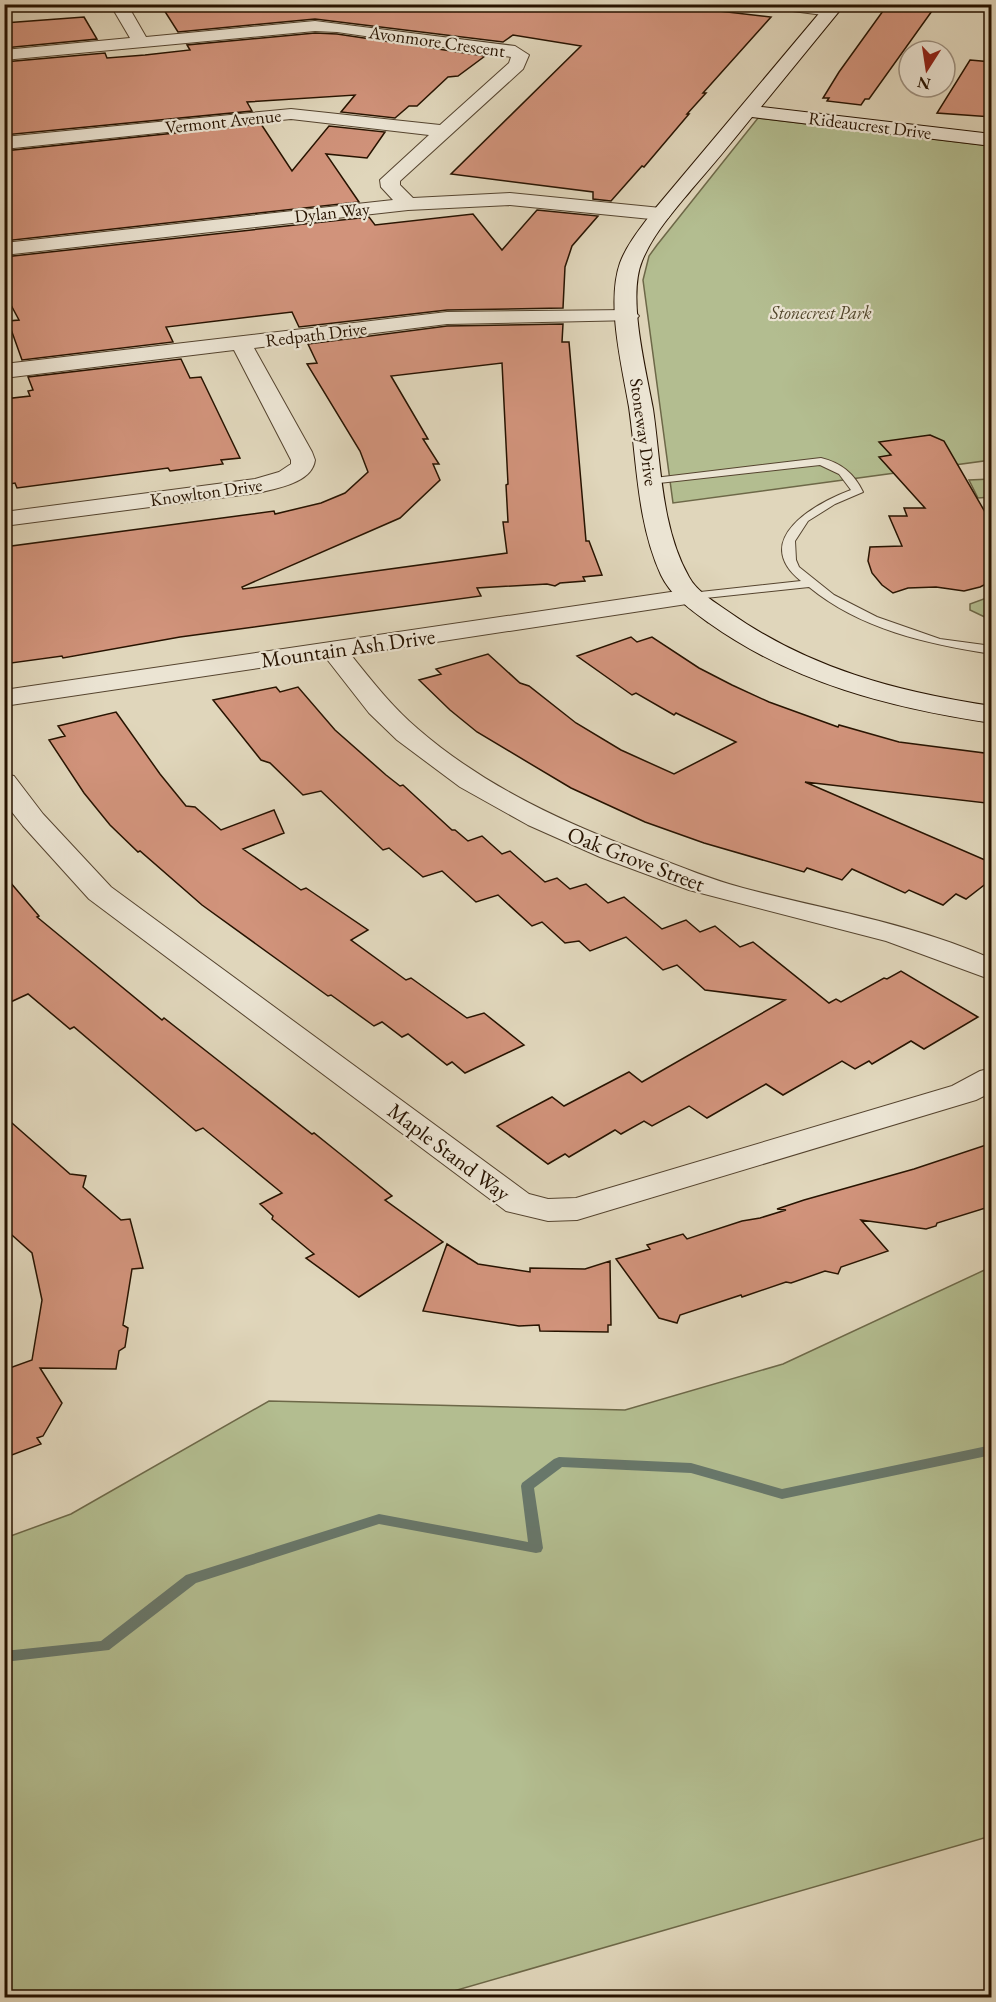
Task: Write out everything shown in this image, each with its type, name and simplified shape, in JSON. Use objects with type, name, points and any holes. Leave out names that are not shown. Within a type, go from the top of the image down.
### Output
[{"type":"street","points":[[4,55],[141,42],[118,4]]},
{"type":"street","points":[[777,4],[834,8]]},
{"type":"street","name":"Stoneway Drive","points":[[834,8],[661,214],[638,248],[630,266],[626,286],[628,316],[650,481],[660,534],[676,578],[691,597],[762,647],[799,665],[888,696],[942,708],[992,715]]},
{"type":"street","name":"Avonmore Crescent","points":[[141,42],[326,26],[509,50],[520,55],[518,65],[390,180],[391,187],[408,204]]},
{"type":"street","name":"Rideaucrest Drive","points":[[749,111],[992,140]]},
{"type":"street","name":"Vermont Avenue","points":[[4,143],[291,114],[442,131]]},
{"type":"street","name":"Dylan Way","points":[[4,249],[408,204],[508,199],[562,202],[661,214]]},
{"type":"street","name":"Redpath Drive","points":[[4,370],[447,318],[628,316]]},
{"type":"street","name":"Knowlton Drive","points":[[4,519],[258,486],[286,477],[302,467],[303,460],[300,452],[241,343]]},
{"type":"street","name":"Mountain Ash Drive","points":[[4,698],[691,597]]},
{"type":"street","name":"Oak Grove Street","points":[[334,651],[380,708],[419,743],[461,775],[512,806],[582,841],[730,893],[914,938],[969,959],[992,971]]},
{"type":"street","name":"Maple Stand Way","points":[[4,782],[33,820],[100,893],[518,1203],[548,1210],[577,1209],[964,1093],[992,1078]]},
{"type":"lane","points":[[650,481],[821,461],[851,476],[857,492],[831,502],[804,519],[789,541],[790,560],[794,569],[830,598],[873,620],[938,642],[992,650]]},
{"type":"lane","points":[[691,597],[811,583]]},
{"type":"green space","name":"Stonecrest Park","points":[[758,118],[991,146],[991,460],[673,503],[643,280],[649,256]]},
{"type":"green space","points":[[991,479],[991,497],[978,498],[969,480]]},
{"type":"green space","points":[[991,598],[991,620],[970,610],[970,604]]},
{"type":"green space","points":[[991,1267],[991,1836],[433,1997],[5,1997],[5,1538],[71,1514],[269,1401],[625,1410],[783,1364]]},
{"type":"building","points":[[196,4],[658,4],[771,17],[703,93],[706,93],[644,167],[642,166],[611,201],[593,199],[593,192],[451,174],[581,46],[513,35],[503,42],[315,19],[178,32],[164,10],[171,10],[169,7]]},
{"type":"building","points":[[888,4],[937,4],[912,39],[897,39],[897,60],[869,99],[865,99],[861,105],[827,101],[829,98],[823,98]]},
{"type":"building","points":[[84,17],[97,39],[4,48],[4,23]]},
{"type":"building","points":[[315,33],[337,34],[485,56],[458,76],[448,77],[417,106],[409,106],[395,118],[341,112],[355,95],[247,102],[252,111],[4,135],[4,62],[105,53],[107,58],[145,55],[190,50],[187,45]]},
{"type":"building","points":[[970,60],[992,62],[992,117],[937,113],[946,99],[957,99],[957,81]]},
{"type":"building","points":[[261,124],[292,171],[329,126],[385,132],[367,158],[326,154],[359,202],[4,241],[4,151]]},
{"type":"building","points":[[537,210],[598,216],[572,246],[565,267],[563,308],[447,310],[299,327],[292,312],[166,327],[173,342],[22,360],[8,321],[19,320],[4,292],[4,257],[369,217],[375,225],[473,214],[502,250]]},
{"type":"building","points":[[563,324],[562,342],[569,342],[586,541],[589,541],[602,575],[583,577],[585,581],[560,583],[555,586],[547,584],[477,588],[481,596],[180,637],[63,658],[62,656],[4,664],[4,547],[274,511],[275,514],[321,503],[345,493],[368,472],[360,451],[307,364],[317,363],[308,344],[447,326]],"holes":[[[502,363],[508,484],[506,485],[508,522],[503,522],[507,553],[243,589],[242,587],[400,518],[440,480],[433,464],[439,464],[423,439],[428,439],[391,376]]]},
{"type":"building","points":[[181,359],[190,378],[201,377],[240,458],[221,460],[223,464],[170,471],[168,468],[17,488],[15,483],[4,485],[4,399],[30,396],[28,391],[33,390],[28,377]]},
{"type":"building","points":[[930,435],[944,441],[985,512],[992,512],[992,581],[964,591],[936,587],[908,588],[893,593],[872,573],[868,561],[870,547],[902,546],[889,516],[907,516],[904,508],[925,508],[879,457],[891,455],[879,442]]},
{"type":"building","points":[[631,637],[637,642],[652,637],[699,668],[732,685],[769,702],[838,727],[839,725],[899,742],[992,754],[992,778],[989,799],[987,798],[986,803],[805,782],[992,863],[992,879],[966,899],[956,894],[943,905],[909,890],[905,893],[852,869],[842,880],[807,868],[804,872],[704,843],[645,822],[571,788],[477,732],[419,680],[441,674],[436,669],[488,654],[520,683],[529,686],[576,723],[621,750],[674,774],[736,742],[676,713],[674,715],[636,693],[632,695],[577,656]]},
{"type":"building","points":[[276,687],[280,692],[298,687],[335,730],[386,775],[400,786],[403,785],[452,830],[468,841],[482,836],[502,854],[510,851],[545,882],[557,878],[570,889],[586,884],[608,903],[624,897],[662,929],[686,920],[700,932],[715,926],[740,947],[753,942],[829,1003],[836,999],[841,1002],[901,971],[978,1017],[924,1049],[911,1041],[872,1064],[869,1061],[855,1069],[842,1061],[783,1095],[766,1084],[707,1118],[689,1106],[652,1126],[644,1121],[621,1134],[615,1130],[569,1157],[565,1154],[548,1164],[497,1126],[552,1097],[564,1106],[629,1072],[642,1082],[785,1000],[705,990],[677,965],[663,970],[626,937],[590,951],[579,941],[565,943],[542,922],[532,926],[498,895],[476,902],[442,871],[423,877],[389,848],[383,850],[321,791],[303,795],[270,763],[261,760],[213,700]]},
{"type":"building","points":[[116,712],[186,806],[195,807],[221,830],[274,810],[284,833],[243,849],[301,890],[306,888],[368,930],[351,940],[406,980],[411,978],[467,1018],[484,1013],[524,1045],[465,1073],[452,1062],[447,1065],[408,1034],[402,1037],[382,1022],[374,1026],[331,995],[328,996],[202,905],[140,851],[138,852],[110,825],[84,793],[49,740],[65,736],[58,726]]},
{"type":"building","points":[[4,875],[39,916],[37,917],[162,1020],[164,1018],[339,1153],[392,1196],[385,1200],[443,1242],[359,1297],[306,1258],[314,1254],[272,1219],[273,1216],[260,1204],[282,1193],[203,1128],[196,1131],[74,1027],[70,1029],[28,994],[4,1005]]},
{"type":"building","points":[[4,1116],[70,1174],[86,1176],[83,1187],[121,1220],[130,1219],[143,1268],[132,1269],[123,1325],[128,1328],[125,1347],[119,1351],[116,1369],[40,1368],[62,1403],[43,1436],[37,1438],[41,1444],[4,1458],[4,1370],[32,1360],[42,1300],[32,1253],[4,1228]]},
{"type":"building","points":[[992,1143],[992,1206],[937,1223],[936,1226],[926,1229],[861,1220],[888,1251],[841,1267],[838,1274],[825,1271],[742,1297],[741,1295],[680,1315],[677,1323],[659,1318],[616,1259],[650,1249],[647,1245],[683,1234],[687,1239],[742,1221],[760,1218],[786,1210],[777,1209],[804,1200],[914,1169]]},
{"type":"building","points":[[447,1244],[478,1264],[530,1272],[530,1268],[585,1269],[610,1261],[611,1325],[608,1325],[608,1332],[540,1331],[539,1325],[519,1326],[423,1311]]},
{"type":"waterway","points":[[4,1657],[104,1646],[191,1579],[379,1519],[536,1548],[527,1486],[559,1462],[691,1468],[782,1494],[992,1450]]}]
